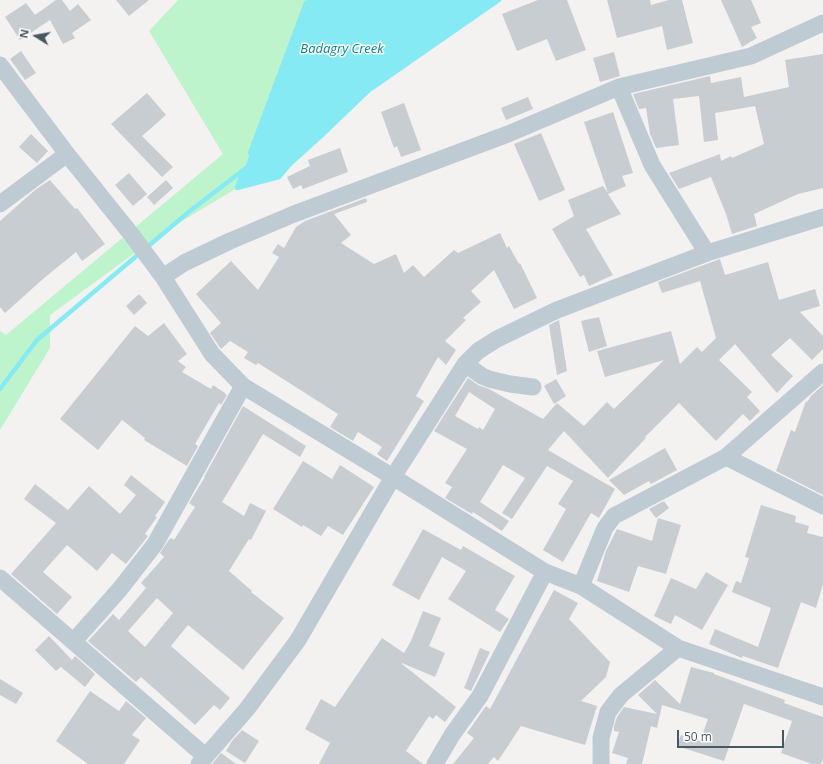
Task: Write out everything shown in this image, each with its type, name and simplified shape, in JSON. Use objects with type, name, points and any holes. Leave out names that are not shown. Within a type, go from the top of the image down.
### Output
[{"type":"street","points":[[159,271],[184,263],[230,241],[294,214],[508,134],[619,87],[751,56],[823,23]]},
{"type":"street","points":[[0,65],[67,154],[159,271],[212,354],[243,386],[546,572],[581,586],[678,648],[823,697]]},
{"type":"street","points":[[619,87],[652,165],[707,252]]},
{"type":"street","points":[[0,204],[67,154]]},
{"type":"street","points":[[0,578],[74,641],[202,760],[247,709],[298,640],[393,477],[465,364],[478,351],[497,339],[557,310],[707,252],[823,217]]},
{"type":"street","points":[[465,364],[490,380],[533,386]]},
{"type":"street","points":[[581,586],[605,528],[614,516],[726,457],[823,372]]},
{"type":"street","points":[[74,641],[120,589],[155,544],[243,386]]},
{"type":"street","points":[[726,457],[823,506]]},
{"type":"street","points":[[435,764],[452,735],[480,696],[546,572]]},
{"type":"street","points":[[601,764],[601,738],[608,712],[621,695],[678,648]]},
{"type":"green space","points":[[178,0],[312,0],[306,4],[237,188],[162,233],[50,315],[50,348],[0,430],[0,331],[6,335],[223,154],[149,31]]},
{"type":"water","name":"Badagry Creek","points":[[312,0],[499,0],[368,91],[290,164],[279,177],[237,188],[306,3]]},
{"type":"building","points":[[56,0],[62,0],[70,11],[78,4],[91,20],[72,33],[75,38],[63,44],[50,20],[20,40],[5,17],[26,3],[35,15]]},
{"type":"building","points":[[116,0],[149,0],[129,16]]},
{"type":"building","points":[[538,0],[567,0],[586,50],[556,61],[547,39],[517,51],[502,14]]},
{"type":"building","points":[[607,0],[650,0],[651,5],[669,0],[682,0],[693,43],[667,50],[662,26],[617,38]]},
{"type":"building","points":[[721,0],[751,0],[761,23],[751,27],[757,38],[742,47]]},
{"type":"building","points":[[21,51],[36,73],[25,80],[10,59]]},
{"type":"building","points":[[614,52],[620,76],[600,82],[593,58]]},
{"type":"building","points":[[823,54],[823,188],[798,194],[754,214],[757,226],[732,234],[726,214],[711,177],[679,189],[669,173],[720,154],[721,161],[731,156],[732,158],[764,144],[755,106],[715,113],[718,140],[704,142],[699,96],[673,99],[679,145],[656,148],[650,134],[646,108],[639,109],[633,94],[710,76],[711,83],[741,77],[744,97],[789,87],[785,60]]},
{"type":"building","points":[[147,93],[166,115],[142,136],[173,167],[162,177],[111,124]]},
{"type":"building","points":[[528,97],[533,109],[506,120],[501,108]]},
{"type":"building","points":[[404,103],[421,150],[401,157],[397,146],[394,148],[381,112]]},
{"type":"building","points":[[613,112],[633,173],[622,176],[626,186],[608,194],[621,214],[586,229],[613,275],[589,286],[584,275],[580,277],[552,229],[574,216],[568,200],[603,186],[608,193],[584,122]]},
{"type":"building","points":[[541,133],[565,190],[539,201],[514,144]]},
{"type":"building","points":[[31,134],[48,151],[37,163],[19,147]]},
{"type":"building","points":[[340,148],[348,172],[303,189],[301,185],[293,189],[287,177],[310,166],[308,160]]},
{"type":"building","points":[[129,173],[147,194],[133,206],[115,185]]},
{"type":"building","points":[[50,180],[75,209],[77,208],[105,244],[82,261],[76,252],[5,313],[0,307],[0,221],[35,190]]},
{"type":"building","points":[[166,180],[173,188],[154,205],[147,197]]},
{"type":"building","points":[[366,198],[367,202],[334,214],[351,235],[341,243],[374,264],[396,254],[404,273],[413,265],[424,277],[454,250],[458,253],[500,233],[507,248],[509,246],[519,264],[520,263],[537,298],[514,309],[494,270],[471,291],[481,302],[463,318],[466,320],[445,341],[456,350],[446,365],[438,357],[416,396],[424,401],[387,461],[377,454],[382,447],[358,432],[353,441],[330,427],[338,414],[258,363],[256,365],[244,358],[248,352],[230,341],[221,349],[210,333],[221,323],[196,294],[231,261],[258,290],[279,257],[272,253],[278,244],[284,248],[296,227],[305,221]]},
{"type":"building","points":[[720,259],[725,275],[768,262],[779,300],[815,289],[820,306],[800,312],[823,336],[823,349],[812,360],[790,338],[771,355],[793,376],[777,393],[735,344],[719,360],[752,392],[747,397],[760,411],[750,421],[743,414],[716,441],[679,403],[645,437],[646,438],[608,478],[564,431],[548,450],[615,489],[599,518],[591,513],[563,562],[543,550],[566,509],[558,504],[573,481],[547,466],[512,519],[502,513],[525,478],[503,465],[480,502],[509,521],[502,531],[473,512],[472,514],[445,498],[452,487],[445,483],[467,449],[434,431],[468,378],[478,385],[489,389],[543,419],[557,403],[584,426],[607,402],[614,409],[664,360],[605,377],[597,351],[671,331],[680,364],[697,347],[702,352],[716,338],[700,281],[662,293],[658,282]],"holes":[[[469,392],[495,409],[483,430],[479,427],[478,429],[455,416]]]},
{"type":"building","points":[[139,294],[147,303],[134,315],[126,306]]},
{"type":"building","points":[[599,317],[607,346],[589,352],[581,321]]},
{"type":"building","points":[[559,320],[567,371],[557,375],[549,325]]},
{"type":"building","points":[[164,323],[187,354],[178,361],[186,367],[182,372],[211,389],[213,385],[227,395],[221,405],[219,403],[195,444],[198,446],[187,466],[144,440],[145,438],[122,420],[98,450],[60,419],[135,326],[148,336]]},
{"type":"building","points":[[556,379],[566,396],[554,404],[544,386]]},
{"type":"building","points":[[823,385],[823,495],[776,471],[791,430],[795,432],[806,401],[807,402]]},
{"type":"building","points":[[243,406],[306,446],[300,457],[263,434],[222,502],[244,516],[250,503],[266,511],[251,540],[249,539],[229,571],[252,591],[251,592],[284,618],[243,670],[188,625],[171,646],[230,698],[220,710],[214,705],[195,725],[141,677],[136,682],[88,641],[113,614],[119,620],[146,588],[141,583],[164,557],[160,553],[171,538],[174,540],[195,507],[189,503]],"holes":[[[157,598],[173,613],[145,647],[128,631]]]},
{"type":"building","points":[[665,448],[677,470],[651,484],[649,481],[624,495],[609,480]]},
{"type":"building","points":[[303,461],[332,479],[340,465],[374,487],[343,535],[328,526],[321,536],[303,525],[302,527],[273,509]]},
{"type":"building","points":[[131,475],[165,502],[145,534],[148,536],[126,564],[112,553],[97,571],[67,545],[43,572],[72,597],[57,614],[11,574],[56,523],[24,499],[35,484],[68,510],[89,486],[120,514],[136,495],[124,485]]},
{"type":"building","points":[[664,501],[669,508],[656,518],[649,509]]},
{"type":"building","points":[[761,505],[796,516],[795,522],[809,526],[807,533],[823,537],[823,584],[816,608],[801,602],[778,668],[743,656],[742,658],[709,644],[715,629],[758,647],[771,608],[732,592],[736,581],[741,583],[749,558],[745,557]]},
{"type":"building","points":[[658,518],[681,525],[666,574],[638,566],[629,592],[597,581],[606,551],[617,529],[652,541]]},
{"type":"building","points":[[423,529],[461,550],[463,546],[515,576],[495,610],[509,619],[500,632],[448,599],[466,571],[442,557],[419,600],[392,585]]},
{"type":"building","points":[[706,572],[728,585],[702,630],[675,615],[671,624],[654,616],[671,578],[696,589]]},
{"type":"building","points":[[554,590],[578,603],[569,619],[610,662],[606,677],[581,701],[597,706],[585,745],[521,726],[498,761],[494,757],[488,764],[453,764],[474,738],[467,733],[486,706],[490,709]]},
{"type":"building","points":[[423,611],[441,618],[429,646],[445,653],[435,677],[402,664],[456,707],[445,722],[436,715],[433,719],[429,716],[406,751],[423,764],[319,764],[330,743],[305,729],[321,699],[335,707],[382,638],[404,653],[411,641]]},
{"type":"building","points":[[49,636],[72,660],[75,656],[95,674],[85,687],[61,667],[56,671],[35,650]]},
{"type":"building","points":[[480,648],[490,652],[471,691],[464,688]]},
{"type":"building","points":[[691,667],[714,673],[785,700],[784,703],[823,717],[823,759],[821,764],[812,764],[781,753],[792,721],[744,704],[724,761],[677,746],[681,735],[700,741],[708,719],[662,705],[657,728],[651,726],[642,764],[626,764],[628,758],[612,753],[619,732],[614,731],[614,726],[617,717],[624,707],[657,714],[638,695],[655,680],[680,704]]},
{"type":"building","points":[[0,679],[23,693],[16,704],[0,695]]},
{"type":"building","points":[[90,691],[119,711],[126,701],[146,718],[132,735],[140,740],[124,764],[88,764],[56,741]]},
{"type":"building","points":[[242,730],[259,741],[245,763],[226,751],[232,741]]},
{"type":"building","points":[[221,753],[236,764],[212,764]]},
{"type":"waterway","points":[[250,153],[306,3],[312,0]]},
{"type":"waterway","points":[[243,171],[237,188],[279,177],[290,164],[368,91],[499,0]]},
{"type":"waterway","points":[[146,248],[190,211],[246,168]]},
{"type":"waterway","points":[[0,389],[37,340],[140,253]]}]
